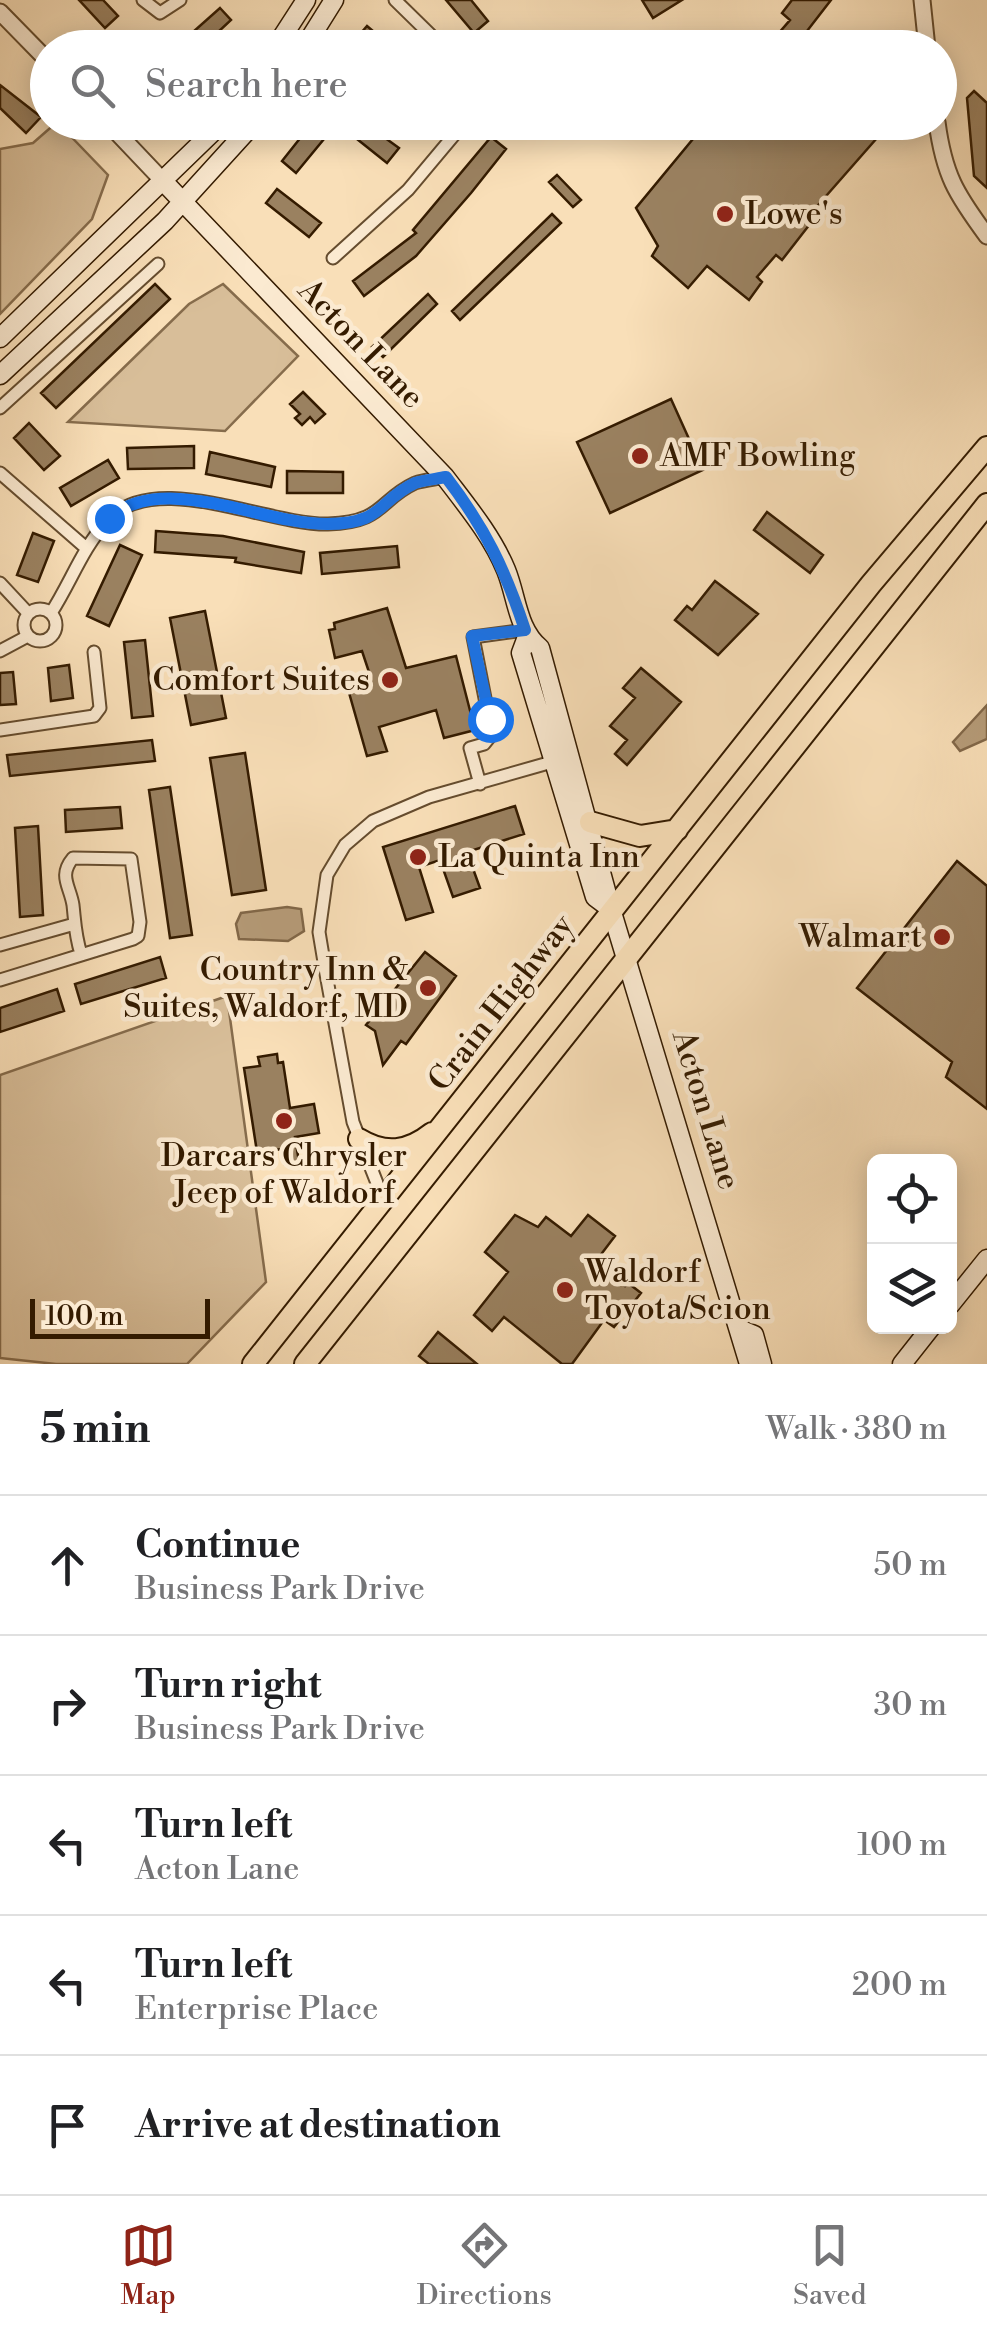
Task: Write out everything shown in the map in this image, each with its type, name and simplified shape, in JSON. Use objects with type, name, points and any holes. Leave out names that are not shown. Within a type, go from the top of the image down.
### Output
[{"type":"highway","name":"Crain Highway","points":[[253,1364],[871,584],[987,448]]},
{"type":"highway","points":[[960,538],[987,488]]},
{"type":"highway","points":[[305,1364],[987,504]]},
{"type":"highway","points":[[590,822],[640,836],[677,830]]},
{"type":"highway","points":[[359,1139],[385,1151],[404,1149],[437,1129],[464,1099]]},
{"type":"main road","points":[[287,30],[306,0]]},
{"type":"main road","points":[[315,30],[334,0]]},
{"type":"main road","points":[[0,338],[205,140]]},
{"type":"main road","points":[[0,375],[183,202],[239,140]]},
{"type":"main road","name":"Acton Lane","points":[[163,181],[446,477],[478,519],[505,568],[526,634],[540,648],[611,909],[742,1330],[749,1364]]},
{"type":"main road","name":"Acton Lane","points":[[526,634],[521,653],[552,762],[595,896],[611,909]]},
{"type":"main road","points":[[957,1296],[987,1259]]},
{"type":"main road","name":"Acton Lane","points":[[742,1330],[754,1334],[762,1364]]},
{"type":"main road","points":[[902,1364],[926,1334]]},
{"type":"street","points":[[143,0],[160,13],[180,0]]},
{"type":"street","points":[[395,0],[426,30]]},
{"type":"street","points":[[922,0],[925,30]]},
{"type":"street","points":[[0,12],[30,43]]},
{"type":"street","name":"Acton Lane","points":[[124,140],[163,181]]},
{"type":"street","points":[[334,258],[408,190],[449,140]]},
{"type":"street","points":[[939,140],[942,164],[954,192],[985,231]]},
{"type":"street","points":[[0,408],[158,264]]},
{"type":"street","points":[[0,473],[86,547]]},
{"type":"street","points":[[51,613],[86,547],[120,509],[154,497],[326,524],[367,519],[413,484],[446,477]]},
{"type":"street","points":[[0,584],[28,613]]},
{"type":"street","points":[[37,608],[51,613],[56,622],[52,636],[37,641],[28,636],[24,622],[28,613],[37,608]]},
{"type":"street","points":[[480,784],[470,748],[484,744],[492,734],[472,636],[526,634]]},
{"type":"street","points":[[0,651],[28,636]]},
{"type":"street","points":[[0,730],[94,716],[100,708],[94,652]]},
{"type":"street","points":[[384,1201],[359,1139],[319,932],[327,875],[345,845],[373,821],[429,798],[552,762]]},
{"type":"street","points":[[0,980],[138,936],[140,922],[131,860],[72,858],[68,862],[64,882],[72,900],[71,925],[81,954]]},
{"type":"street","points":[[0,944],[71,925]]},
{"type":"shaded area","points":[[74,140],[108,175],[92,219],[0,314],[0,149]]},
{"type":"shaded area","points":[[223,284],[298,356],[225,431],[68,422],[189,304]]},
{"type":"shaded area","points":[[987,705],[987,739],[960,751],[953,742]]},
{"type":"shaded area","points":[[301,909],[304,931],[288,941],[239,939],[236,924],[241,913]]},
{"type":"shaded area","points":[[227,996],[266,1282],[187,1364],[56,1364],[0,1358],[0,1075]]},
{"type":"building","points":[[79,0],[103,0],[118,16],[105,28]]},
{"type":"building","points":[[446,0],[471,0],[488,21],[471,30]]},
{"type":"building","points":[[642,0],[682,0],[653,18]]},
{"type":"building","points":[[792,0],[831,0],[808,30],[781,30],[790,20],[782,13]]},
{"type":"building","points":[[220,8],[231,20],[220,30],[195,30]]},
{"type":"building","points":[[0,85],[30,108],[30,129],[26,133],[0,108]]},
{"type":"building","points":[[974,91],[987,103],[987,188],[974,176],[967,98]]},
{"type":"building","points":[[299,140],[323,140],[296,173],[282,161]]},
{"type":"building","points":[[358,140],[388,140],[399,148],[387,163]]},
{"type":"building","points":[[488,140],[506,149],[416,256],[364,296],[353,281],[416,233],[413,230]]},
{"type":"building","name":"Lowe's","points":[[692,140],[875,140],[805,220],[810,224],[782,260],[776,255],[757,277],[762,282],[749,300],[707,266],[688,288],[652,256],[658,246],[636,208]]},
{"type":"building","points":[[557,175],[581,200],[573,207],[549,182]]},
{"type":"building","points":[[277,189],[321,223],[309,237],[266,203]]},
{"type":"building","points":[[552,214],[561,223],[460,320],[452,311]]},
{"type":"building","points":[[155,284],[170,299],[56,408],[41,393]]},
{"type":"building","points":[[428,294],[437,304],[383,357],[372,347]]},
{"type":"building","points":[[303,392],[325,414],[315,423],[310,417],[302,425],[295,418],[300,414],[290,404]]},
{"type":"building","name":"AMF Bowling","points":[[671,399],[703,470],[610,513],[577,442]]},
{"type":"building","points":[[29,423],[60,456],[44,470],[14,438]]},
{"type":"building","points":[[194,446],[194,468],[128,469],[127,448]]},
{"type":"building","points":[[210,452],[275,467],[271,487],[206,474]]},
{"type":"building","points":[[108,460],[119,478],[71,506],[60,488]]},
{"type":"building","points":[[287,471],[343,472],[343,493],[287,493]]},
{"type":"building","points":[[767,512],[823,555],[810,573],[754,530]]},
{"type":"building","points":[[156,531],[223,536],[304,552],[301,573],[235,562],[236,558],[155,552]]},
{"type":"building","points":[[33,533],[54,541],[38,582],[17,575]]},
{"type":"building","points":[[120,545],[142,555],[109,626],[87,616]]},
{"type":"building","points":[[397,546],[399,567],[322,574],[320,553]]},
{"type":"building","points":[[715,581],[758,614],[718,655],[675,620],[687,606],[692,610]]},
{"type":"building","name":"Comfort Suites","points":[[387,608],[406,668],[456,656],[475,730],[444,738],[436,710],[379,727],[387,751],[367,756],[346,682],[370,675],[362,651],[335,658],[329,630],[335,629],[334,623]]},
{"type":"building","points":[[205,611],[226,718],[191,725],[170,618]]},
{"type":"building","points":[[145,640],[153,716],[132,718],[124,642]]},
{"type":"building","points":[[69,665],[73,698],[51,701],[48,668]]},
{"type":"building","points":[[641,668],[681,702],[627,765],[615,754],[627,740],[610,726],[635,698],[623,688]]},
{"type":"building","points":[[13,672],[16,704],[0,705],[0,673]]},
{"type":"building","points":[[152,740],[155,761],[10,776],[7,755]]},
{"type":"building","points":[[245,753],[266,890],[232,895],[210,758]]},
{"type":"building","points":[[170,787],[192,935],[170,938],[149,790]]},
{"type":"building","name":"La Quinta Inn","points":[[515,806],[524,834],[467,852],[480,888],[453,897],[440,860],[419,867],[433,912],[406,920],[383,847]]},
{"type":"building","points":[[120,807],[122,828],[66,832],[65,810]]},
{"type":"building","points":[[38,826],[43,915],[20,917],[15,828]]},
{"type":"building","name":"Walmart","points":[[957,861],[987,886],[987,1109],[946,1077],[952,1062],[857,988]]},
{"type":"building","points":[[425,952],[456,976],[406,1044],[401,1041],[383,1065],[375,1031],[366,1025]]},
{"type":"building","points":[[160,957],[166,978],[81,1004],[75,984]]},
{"type":"building","points":[[57,989],[64,1011],[0,1032],[0,1008]]},
{"type":"building","name":"Darcars Chrysler Jeep of Waldorf","points":[[277,1054],[278,1063],[283,1062],[290,1108],[314,1104],[319,1133],[295,1137],[299,1162],[285,1164],[283,1149],[257,1152],[244,1068],[260,1066],[258,1057]]},
{"type":"building","name":"Waldorf Toyota/Scion","points":[[515,1215],[538,1227],[546,1217],[571,1236],[588,1215],[615,1236],[596,1261],[625,1286],[628,1283],[641,1293],[614,1327],[604,1320],[572,1364],[562,1364],[504,1317],[492,1331],[474,1315],[508,1272],[485,1252]]},
{"type":"building","points":[[438,1332],[477,1364],[429,1364],[419,1356]]},
{"type":"place","name":"Lowe's","points":[[725,214]]},
{"type":"place","name":"AMF Bowling","points":[[640,456]]},
{"type":"place","name":"Comfort Suites","points":[[390,680]]},
{"type":"place","name":"La Quinta Inn","points":[[418,857]]},
{"type":"place","name":"Walmart","points":[[942,937]]},
{"type":"place","name":"Country Inn & Suites, Waldorf, MD","points":[[428,988]]},
{"type":"place","name":"Darcars Chrysler Jeep of Waldorf","points":[[284,1121]]},
{"type":"place","name":"Waldorf Toyota/Scion","points":[[565,1290]]},
{"type":"route","points":[[109,518],[142,499],[174,497],[236,512],[326,524],[345,522],[367,519],[413,484],[446,477],[478,519],[505,568],[525,630],[472,636],[490,719]]}]
